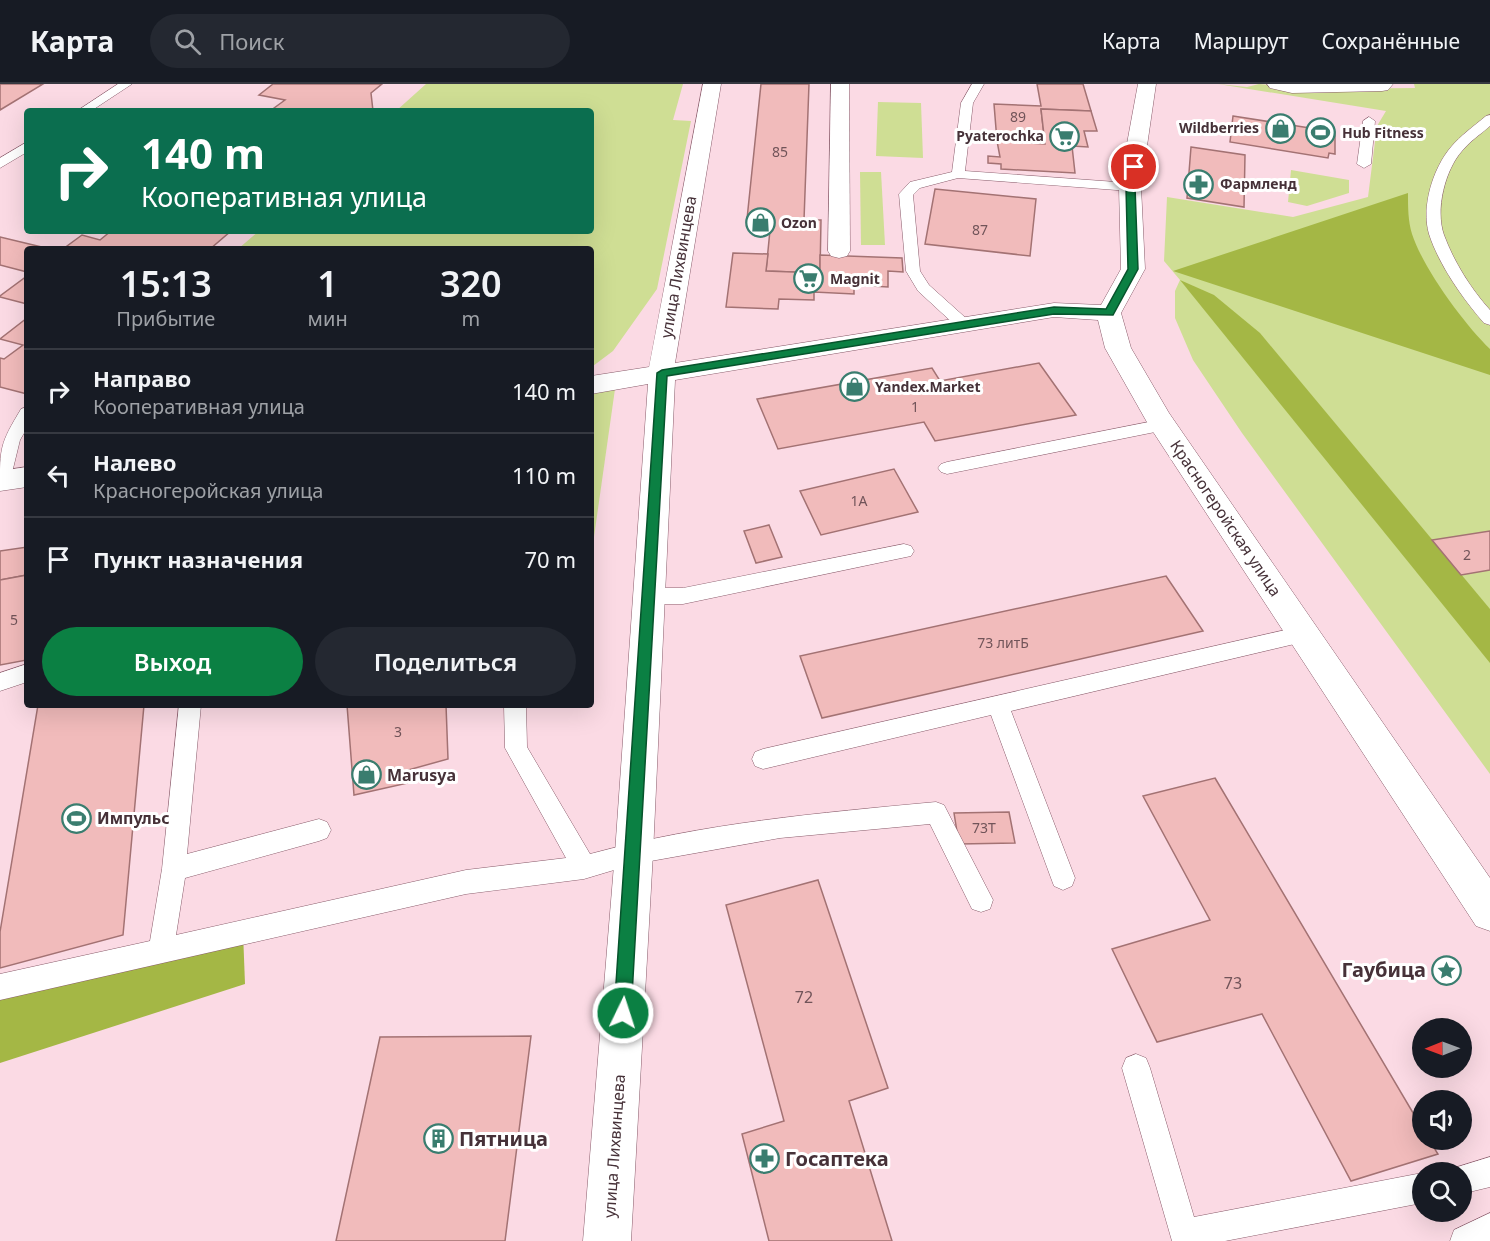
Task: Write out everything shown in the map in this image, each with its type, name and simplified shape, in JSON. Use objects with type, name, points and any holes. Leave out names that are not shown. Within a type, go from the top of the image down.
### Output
[{"type":"street","name":"улица Лихвинцева","points":[[607,1241],[634,853],[662,373],[671,304],[712,84]]},
{"type":"street","points":[[839,251],[840,84]]},
{"type":"street","points":[[594,384],[962,323],[1054,310],[1109,313],[1133,269],[1130,187],[1147,84]]},
{"type":"street","points":[[1276,84],[1292,88],[1382,86],[1384,84]]},
{"type":"street","name":"Красногеройская улица","points":[[1109,313],[1118,348],[1164,425],[1490,912]]},
{"type":"lane","points":[[88,108],[126,84]]},
{"type":"lane","points":[[958,174],[967,103],[978,84]]},
{"type":"lane","points":[[1490,119],[1456,148],[1441,174],[1434,211],[1436,233],[1466,292],[1490,320]]},
{"type":"lane","points":[[1364,164],[1369,121]]},
{"type":"lane","points":[[0,164],[24,149]]},
{"type":"lane","points":[[962,323],[923,288],[913,271],[906,194],[915,184],[958,174],[1130,187]]},
{"type":"lane","points":[[9,480],[11,440],[24,418]]},
{"type":"lane","points":[[947,468],[1164,425]]},
{"type":"lane","points":[[648,596],[683,596],[904,551]]},
{"type":"lane","points":[[763,759],[1303,634]]},
{"type":"lane","points":[[0,682],[24,674]]},
{"type":"lane","points":[[998,704],[1063,878]]},
{"type":"lane","points":[[161,951],[174,868],[190,708]]},
{"type":"lane","points":[[515,708],[516,748],[584,867]]},
{"type":"lane","points":[[0,987],[466,882],[584,867],[634,853],[780,827],[936,813],[981,900]]},
{"type":"lane","points":[[174,868],[319,830]]},
{"type":"lane","points":[[1136,1068],[1184,1234],[1412,1190]]},
{"type":"lane","points":[[1472,1176],[1490,1172]]},
{"type":"lane","points":[[1465,1241],[1490,1228]]},
{"type":"green space","points":[[426,84],[683,84],[673,120],[691,121],[657,289],[613,351],[594,365],[594,246],[242,246],[256,234],[594,234],[594,108],[399,108]]},
{"type":"green space","points":[[1218,84],[1247,87],[1259,84],[1310,89],[1415,88],[1414,84],[1490,84],[1490,774],[1242,433],[1193,360],[1175,318],[1175,291],[1180,280],[1164,261],[1167,197],[1293,217],[1368,197],[1377,126],[1386,111]]},
{"type":"green space","points":[[878,102],[921,103],[923,158],[876,156]]},
{"type":"green space","points":[[1291,170],[1349,180],[1349,193],[1307,206],[1288,202]]},
{"type":"green space","points":[[860,172],[881,172],[885,245],[861,245]]},
{"type":"green space","points":[[1408,193],[1410,224],[1417,248],[1445,295],[1490,349],[1490,375],[1173,271]]},
{"type":"green space","points":[[1180,280],[1214,295],[1260,333],[1490,609],[1490,663]]},
{"type":"green space","points":[[615,389],[594,537],[594,392]]},
{"type":"green space","points":[[243,932],[245,984],[0,1063],[0,994]]},
{"type":"building","points":[[0,84],[43,84],[0,110]]},
{"type":"building","points":[[273,84],[382,84],[371,93],[373,108],[274,108],[285,100],[259,95]]},
{"type":"building","points":[[761,84],[809,84],[804,220],[821,220],[820,273],[766,271],[771,220],[747,219]]},
{"type":"building","points":[[1037,84],[1083,84],[1091,111],[1041,109],[1045,144],[997,141],[994,104],[1041,106]]},
{"type":"building","name":"Pyaterochka","points":[[1041,109],[1091,111],[1097,131],[1084,131],[1088,147],[1072,146],[1075,173],[1001,169],[1001,164],[988,163],[988,156],[1000,157],[997,141],[1045,144]]},
{"type":"building","points":[[1233,116],[1335,132],[1335,154],[1329,153],[1328,158],[1230,142]]},
{"type":"building","points":[[1191,147],[1245,155],[1244,207],[1187,198]]},
{"type":"building","points":[[935,189],[1036,199],[1030,256],[925,244]]},
{"type":"building","points":[[107,234],[228,234],[214,246],[67,246],[82,235],[100,240]]},
{"type":"building","points":[[0,237],[38,246],[24,246],[24,271],[0,265]]},
{"type":"building","name":"Magnit","points":[[733,253],[768,254],[766,271],[820,273],[820,255],[902,258],[903,272],[888,271],[888,287],[854,285],[854,294],[814,292],[814,300],[779,299],[778,309],[726,307]]},
{"type":"building","points":[[24,278],[24,303],[0,296]]},
{"type":"building","points":[[24,320],[24,393],[0,387],[0,358],[4,359],[23,345],[0,339]]},
{"type":"building","points":[[1039,363],[1076,415],[935,441],[924,422],[778,449],[757,399],[932,368],[940,381]]},
{"type":"building","points":[[894,469],[918,512],[821,535],[800,491]]},
{"type":"building","points":[[769,525],[782,557],[756,563],[744,531]]},
{"type":"building","points":[[1490,531],[1490,570],[1461,575],[1432,540]]},
{"type":"building","points":[[24,547],[24,576],[0,580],[0,551]]},
{"type":"building","points":[[24,576],[24,661],[0,665],[0,580]]},
{"type":"building","points":[[1166,576],[1203,631],[822,718],[800,656]]},
{"type":"building","name":"Импульс","points":[[37,708],[144,708],[123,935],[0,968],[0,932]]},
{"type":"building","points":[[347,708],[446,708],[448,759],[408,770],[408,783],[354,795]]},
{"type":"building","points":[[1215,778],[1412,1111],[1412,1150],[1435,1150],[1438,1154],[1351,1181],[1262,1014],[1157,1042],[1112,949],[1210,920],[1143,796]]},
{"type":"building","points":[[1009,812],[1015,843],[959,844],[954,813]]},
{"type":"building","points":[[818,880],[888,1088],[849,1101],[892,1241],[769,1241],[742,1134],[784,1121],[726,905]]},
{"type":"building","name":"Пятница","points":[[531,1036],[505,1241],[336,1241],[380,1037]]},
{"type":"place","name":"Wildberries","points":[[1280,128]]},
{"type":"place","name":"Hub Fitness","points":[[1321,133]]},
{"type":"place","name":"Pyaterochka","points":[[1065,136]]},
{"type":"place","name":"Фармленд","points":[[1199,184]]},
{"type":"place","name":"Ozon","points":[[760,223]]},
{"type":"place","name":"Magnit","points":[[809,279]]},
{"type":"place","name":"Yandex.Market","points":[[854,387]]},
{"type":"place","name":"Marusya","points":[[366,775]]},
{"type":"place","name":"Импульс","points":[[76,818]]},
{"type":"place","name":"Гаубица","points":[[1447,970]]},
{"type":"place","name":"Пятница","points":[[438,1139]]},
{"type":"place","name":"Госаптека","points":[[764,1159]]},
{"type":"route","points":[[623,1013],[662,373],[1054,310],[1109,313],[1133,269],[1130,187],[1134,167]]}]
